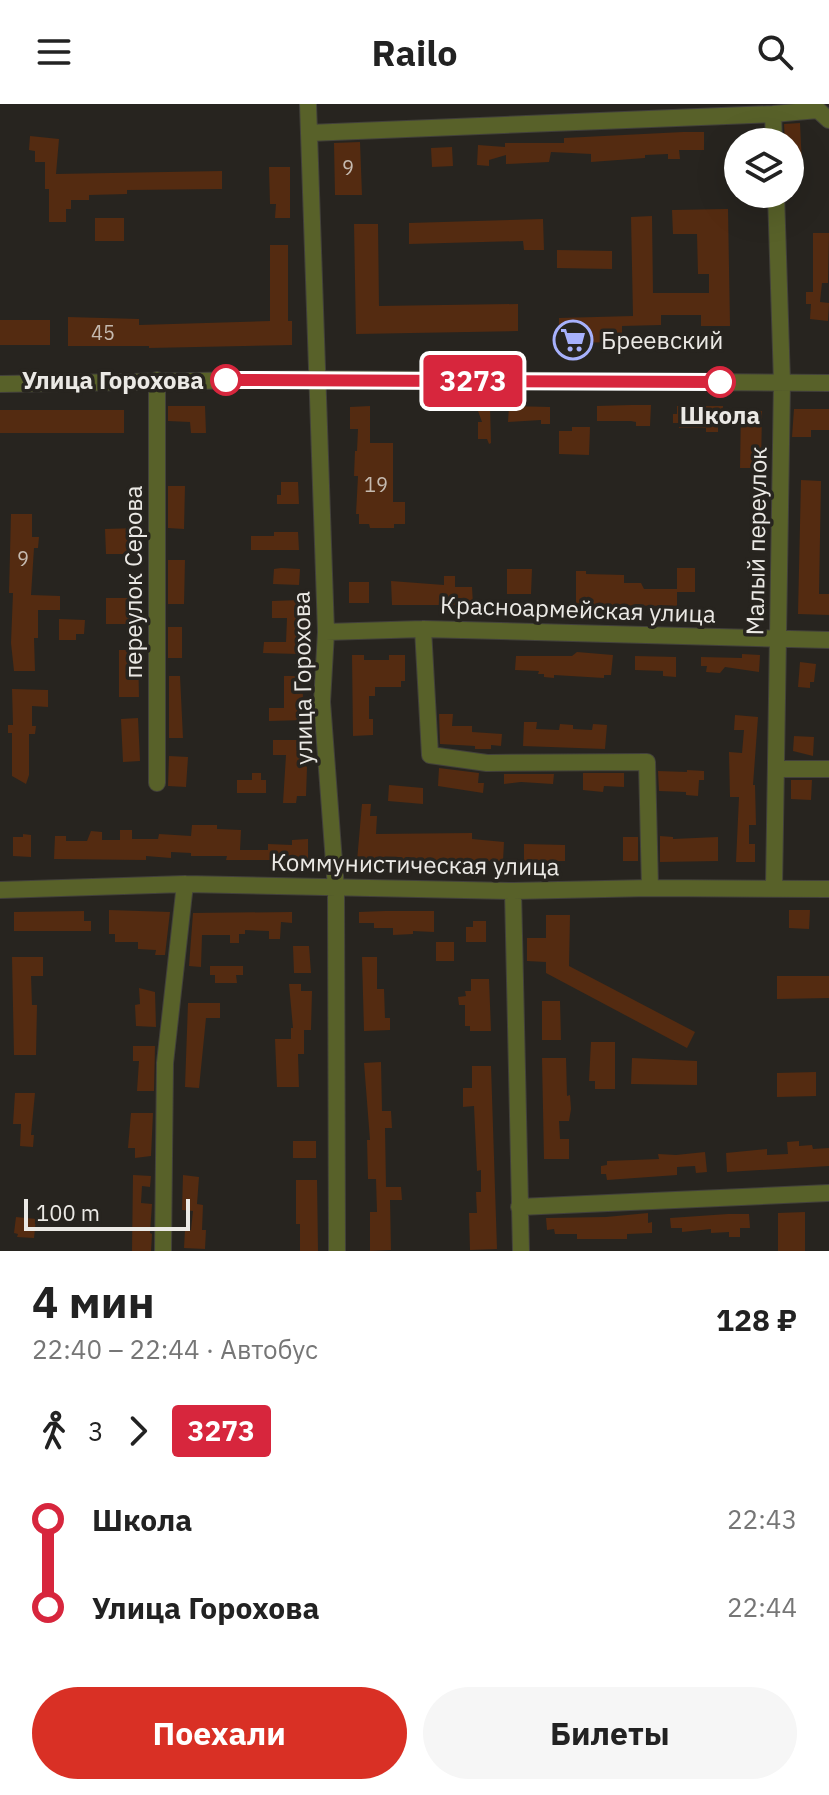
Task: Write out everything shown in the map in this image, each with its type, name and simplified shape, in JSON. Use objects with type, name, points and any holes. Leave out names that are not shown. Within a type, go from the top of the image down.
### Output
[{"type":"street","name":"улица Горохова","points":[[308,104],[326,632],[322,702],[336,889],[337,1251]]},
{"type":"street","points":[[309,133],[818,110],[829,120]]},
{"type":"street","points":[[773,114],[774,128]]},
{"type":"street","name":"Малый переулок","points":[[774,888],[782,382],[776,208]]},
{"type":"street","points":[[0,384],[316,379],[829,383]]},
{"type":"street","name":"переулок Серова","points":[[157,380],[157,783]]},
{"type":"street","points":[[423,629],[430,755],[487,763],[647,762],[650,888]]},
{"type":"street","name":"Красноармейская улица","points":[[326,632],[423,629],[829,640]]},
{"type":"street","points":[[776,769],[829,769]]},
{"type":"street","points":[[163,1251],[165,1063],[185,884]]},
{"type":"street","name":"Коммунистическая улица","points":[[0,890],[185,884],[513,891],[829,889]]},
{"type":"street","points":[[513,891],[521,1251]]},
{"type":"street","points":[[519,1207],[829,1193]]},
{"type":"building","points":[[800,123],[800,128],[784,128],[784,124]]},
{"type":"building","points":[[704,132],[704,150],[679,150],[680,159],[668,159],[668,154],[591,162],[591,154],[551,152],[549,162],[506,164],[506,155],[489,160],[489,166],[477,165],[478,145],[505,147],[505,143],[564,143],[564,138]]},
{"type":"building","points":[[30,136],[59,139],[56,174],[222,171],[222,189],[127,190],[127,194],[89,195],[89,200],[71,200],[71,209],[66,209],[66,222],[49,222],[45,162],[35,162],[35,151],[29,150]]},
{"type":"building","points":[[360,142],[362,195],[335,195],[334,143]]},
{"type":"building","points":[[452,147],[453,166],[432,167],[431,148]]},
{"type":"building","points":[[269,167],[290,167],[290,218],[275,218],[276,204],[270,204]]},
{"type":"building","points":[[728,209],[730,326],[701,326],[701,315],[661,315],[661,325],[622,326],[622,342],[559,343],[559,318],[633,316],[631,217],[652,216],[653,293],[709,293],[709,274],[698,274],[697,234],[673,234],[672,210]]},
{"type":"building","points":[[95,218],[124,218],[124,241],[95,241]]},
{"type":"building","points":[[543,219],[544,250],[524,250],[523,241],[409,244],[409,223]]},
{"type":"building","points":[[354,224],[378,224],[379,306],[518,304],[518,331],[356,334]]},
{"type":"building","points":[[813,233],[829,233],[828,283],[822,283],[820,302],[829,303],[828,321],[810,319],[811,304],[806,304],[806,292],[813,292]]},
{"type":"building","points":[[270,245],[288,245],[288,321],[292,321],[292,345],[68,346],[68,317],[139,319],[139,325],[270,321]]},
{"type":"building","points":[[557,250],[612,251],[612,269],[557,268]]},
{"type":"building","points":[[0,320],[50,320],[50,345],[0,345]]},
{"type":"building","points":[[651,405],[650,426],[636,426],[636,422],[631,421],[597,421],[597,406]]},
{"type":"building","points":[[168,406],[205,406],[206,433],[191,433],[190,422],[168,421]]},
{"type":"building","points":[[370,406],[370,443],[393,443],[393,502],[405,502],[405,524],[394,524],[394,528],[370,528],[369,524],[359,524],[359,514],[356,514],[358,476],[354,476],[358,429],[350,429],[350,407]]},
{"type":"building","points":[[490,406],[489,444],[487,439],[478,439],[478,422],[482,422],[478,411]]},
{"type":"building","points":[[509,406],[550,407],[550,424],[541,424],[541,420],[508,422]]},
{"type":"building","points":[[677,406],[723,406],[723,426],[718,426],[718,432],[706,432],[706,428],[679,428],[679,423],[673,423]]},
{"type":"building","points":[[794,409],[829,409],[829,430],[811,430],[811,437],[792,437]]},
{"type":"building","points":[[0,410],[124,410],[124,433],[0,433]]},
{"type":"building","points":[[741,410],[762,411],[761,468],[740,468]]},
{"type":"building","points":[[572,427],[590,427],[589,455],[559,454],[559,431],[572,431]]},
{"type":"building","points":[[801,480],[821,481],[819,594],[829,594],[829,615],[798,614]]},
{"type":"building","points":[[281,482],[298,482],[299,504],[277,504]]},
{"type":"building","points":[[168,486],[185,486],[184,529],[168,528]]},
{"type":"building","points":[[11,514],[32,514],[32,537],[39,537],[38,548],[34,548],[31,595],[60,596],[60,610],[38,610],[38,638],[34,638],[35,671],[14,671],[11,643],[13,593],[9,593]]},
{"type":"building","points":[[140,528],[140,554],[106,554],[105,529]]},
{"type":"building","points":[[274,532],[298,532],[299,550],[251,550],[251,536],[274,536]]},
{"type":"building","points":[[168,560],[185,560],[184,604],[168,604]]},
{"type":"building","points":[[677,568],[695,568],[695,592],[677,592]]},
{"type":"building","points":[[274,569],[300,569],[299,585],[273,584]]},
{"type":"building","points":[[507,569],[532,569],[531,594],[507,594]]},
{"type":"building","points":[[576,571],[624,575],[624,583],[641,583],[644,589],[677,589],[677,606],[576,605]]},
{"type":"building","points":[[444,576],[455,576],[455,587],[472,587],[473,605],[392,605],[391,581],[444,585]]},
{"type":"building","points":[[349,582],[369,582],[369,603],[349,603]]},
{"type":"building","points":[[106,598],[140,598],[141,624],[106,624]]},
{"type":"building","points":[[301,600],[298,654],[263,653],[264,642],[286,642],[287,618],[272,618],[272,601]]},
{"type":"building","points":[[59,619],[85,620],[84,634],[76,634],[76,640],[59,640]]},
{"type":"building","points":[[168,627],[182,627],[182,658],[168,658]]},
{"type":"building","points":[[119,650],[138,650],[139,697],[119,697]]},
{"type":"building","points":[[577,652],[613,655],[611,675],[604,675],[604,678],[554,675],[554,678],[544,677],[544,674],[538,674],[539,671],[515,670],[516,656],[572,656]]},
{"type":"building","points":[[742,654],[760,655],[759,672],[725,667],[720,673],[706,672],[707,666],[701,666],[701,657],[742,658]]},
{"type":"building","points":[[352,655],[364,655],[364,660],[389,660],[389,655],[405,655],[405,681],[401,681],[401,687],[375,687],[375,696],[369,696],[373,735],[353,736]]},
{"type":"building","points":[[635,656],[676,657],[676,677],[663,676],[663,671],[635,670]]},
{"type":"building","points":[[800,662],[816,664],[814,682],[810,682],[810,688],[798,687]]},
{"type":"building","points":[[169,676],[180,676],[183,738],[169,738]]},
{"type":"building","points":[[284,676],[302,676],[304,720],[269,721],[269,708],[284,708]]},
{"type":"building","points":[[12,689],[48,690],[48,707],[32,706],[32,726],[36,726],[35,734],[29,734],[29,775],[26,784],[12,776],[12,733],[8,733],[8,725],[13,725]]},
{"type":"building","points":[[439,714],[453,714],[452,726],[472,726],[472,732],[502,734],[501,746],[475,749],[475,746],[440,744]]},
{"type":"building","points":[[735,715],[758,717],[753,785],[756,825],[749,825],[749,844],[755,844],[755,862],[736,862],[739,797],[730,797],[729,752],[742,753],[744,730],[734,730]]},
{"type":"building","points":[[138,718],[140,761],[123,762],[121,719]]},
{"type":"building","points":[[524,722],[537,722],[536,729],[559,730],[560,724],[573,725],[573,729],[592,730],[593,724],[607,725],[605,749],[523,746]]},
{"type":"building","points":[[794,736],[814,737],[813,756],[793,751]]},
{"type":"building","points":[[273,740],[301,740],[302,764],[307,767],[306,796],[297,796],[296,803],[283,803],[286,755],[273,755]]},
{"type":"building","points":[[169,756],[188,757],[186,787],[168,786]]},
{"type":"building","points":[[439,768],[479,773],[478,783],[484,783],[483,793],[438,786]]},
{"type":"building","points":[[658,771],[704,771],[704,780],[699,780],[698,796],[686,795],[686,792],[659,791]]},
{"type":"building","points":[[252,773],[261,773],[261,780],[266,780],[266,793],[237,793],[237,780],[252,780]]},
{"type":"building","points":[[583,773],[624,773],[624,787],[604,786],[603,792],[583,790]]},
{"type":"building","points":[[504,774],[554,774],[553,784],[504,784]]},
{"type":"building","points":[[791,780],[812,780],[811,800],[791,799]]},
{"type":"building","points":[[389,785],[423,788],[423,804],[388,801]]},
{"type":"building","points":[[362,804],[371,804],[370,816],[377,816],[376,834],[472,833],[472,839],[504,842],[503,861],[357,861]]},
{"type":"building","points":[[192,825],[217,825],[217,829],[241,830],[240,850],[268,850],[268,844],[292,845],[292,840],[308,839],[308,860],[226,860],[227,856],[191,856],[191,853],[171,852],[171,858],[146,856],[146,860],[54,859],[55,836],[66,836],[66,841],[87,841],[91,831],[102,832],[102,840],[120,840],[120,830],[132,830],[132,839],[158,839],[159,834],[191,836]]},
{"type":"building","points":[[23,834],[31,835],[31,857],[13,856],[13,837],[23,837]]},
{"type":"building","points":[[660,836],[673,839],[718,837],[718,861],[660,862]]},
{"type":"building","points":[[623,837],[638,837],[638,861],[623,861]]},
{"type":"building","points":[[524,844],[565,845],[565,861],[524,861]]},
{"type":"building","points":[[109,910],[170,912],[165,955],[155,955],[156,950],[138,949],[138,942],[115,942],[115,934],[109,934]]},
{"type":"building","points":[[789,910],[810,910],[809,929],[789,928]]},
{"type":"building","points":[[84,911],[84,921],[91,921],[91,931],[14,931],[14,912]]},
{"type":"building","points":[[434,911],[434,932],[413,931],[413,934],[393,935],[393,928],[374,928],[374,923],[359,923],[359,912]]},
{"type":"building","points":[[292,912],[292,923],[281,922],[280,939],[269,939],[269,931],[245,930],[245,934],[239,934],[239,943],[230,943],[230,935],[202,935],[201,967],[189,966],[193,913]]},
{"type":"building","points":[[546,915],[570,915],[569,966],[695,1032],[687,1048],[546,973],[546,962],[527,961],[527,938],[546,938]]},
{"type":"building","points":[[473,921],[486,921],[486,942],[466,942],[466,927],[473,927]]},
{"type":"building","points":[[436,942],[454,942],[454,961],[436,961]]},
{"type":"building","points":[[293,946],[309,946],[311,973],[294,973]]},
{"type":"building","points":[[12,957],[43,957],[43,976],[31,976],[32,1005],[37,1005],[36,1055],[14,1055]]},
{"type":"building","points":[[362,957],[377,957],[377,989],[384,989],[385,1018],[390,1018],[390,1030],[364,1031]]},
{"type":"building","points":[[210,966],[243,966],[243,975],[236,975],[237,983],[215,983],[215,975],[210,975]]},
{"type":"building","points":[[777,976],[829,976],[829,998],[777,999]]},
{"type":"building","points":[[471,979],[489,979],[491,1031],[470,1031],[470,1026],[465,1026],[465,1005],[459,1005],[458,997],[466,996],[465,991],[471,991]]},
{"type":"building","points":[[289,984],[301,984],[301,991],[312,991],[311,1030],[304,1030],[304,1054],[298,1054],[299,1087],[277,1087],[275,1039],[291,1039],[293,1028]]},
{"type":"building","points":[[139,988],[155,992],[156,1027],[136,1026],[135,1005],[140,1004]]},
{"type":"building","points":[[542,1001],[560,1001],[561,1040],[542,1040]]},
{"type":"building","points":[[188,1003],[220,1003],[220,1018],[206,1018],[199,1088],[185,1087]]},
{"type":"building","points":[[591,1042],[615,1042],[615,1089],[595,1089],[595,1081],[589,1081]]},
{"type":"building","points":[[133,1046],[155,1046],[154,1091],[137,1091],[139,1061],[133,1061]]},
{"type":"building","points":[[542,1058],[566,1058],[567,1096],[570,1095],[571,1109],[569,1121],[559,1121],[560,1139],[569,1139],[569,1159],[544,1159]]},
{"type":"building","points":[[632,1058],[697,1061],[697,1085],[631,1084]]},
{"type":"building","points":[[381,1062],[382,1111],[391,1111],[392,1128],[385,1128],[386,1187],[401,1187],[402,1200],[390,1200],[391,1250],[370,1251],[370,1212],[377,1212],[376,1179],[368,1179],[367,1140],[370,1140],[364,1063]]},
{"type":"building","points":[[472,1066],[491,1066],[497,1249],[470,1250],[469,1213],[477,1213],[476,1192],[481,1192],[474,1106],[463,1107],[463,1088],[472,1088]]},
{"type":"building","points":[[816,1072],[816,1096],[777,1097],[777,1073]]},
{"type":"building","points":[[15,1093],[35,1093],[31,1135],[34,1135],[33,1147],[20,1146],[21,1124],[13,1124]]},
{"type":"building","points":[[131,1113],[153,1113],[151,1156],[135,1158],[135,1148],[128,1148]]},
{"type":"building","points":[[293,1141],[316,1141],[316,1158],[293,1158]]},
{"type":"building","points":[[799,1141],[799,1146],[829,1148],[829,1166],[727,1172],[726,1153],[767,1149],[767,1155],[788,1154],[787,1142]]},
{"type":"building","points":[[705,1152],[707,1172],[696,1173],[695,1166],[677,1167],[677,1175],[607,1180],[606,1174],[601,1174],[601,1166],[607,1165],[607,1161],[659,1159],[658,1154]]},
{"type":"building","points":[[133,1175],[151,1176],[150,1187],[142,1186],[141,1203],[152,1204],[151,1251],[132,1251]]},
{"type":"building","points":[[183,1175],[199,1177],[197,1204],[203,1205],[205,1249],[184,1248],[185,1230],[191,1230],[193,1211],[182,1210]]},
{"type":"building","points":[[296,1180],[317,1180],[318,1251],[300,1251],[300,1224],[296,1224]]},
{"type":"building","points":[[805,1212],[805,1251],[778,1251],[778,1213]]},
{"type":"building","points":[[648,1213],[652,1233],[627,1234],[627,1239],[577,1239],[577,1234],[555,1234],[554,1229],[547,1230],[546,1218]]},
{"type":"building","points":[[749,1214],[750,1228],[740,1228],[740,1237],[729,1237],[729,1232],[711,1233],[711,1229],[682,1232],[682,1228],[671,1228],[670,1218]]},
{"type":"building","points":[[16,1217],[36,1219],[34,1238],[17,1237],[18,1234],[14,1233]]},
{"type":"bus line","name":"3273","points":[[226,380],[720,382]]},
{"type":"place","name":"Бреевский","points":[[573,340]]},
{"type":"place","name":"Улица Горохова","points":[[226,380]]},
{"type":"place","name":"Школа","points":[[720,382]]}]
